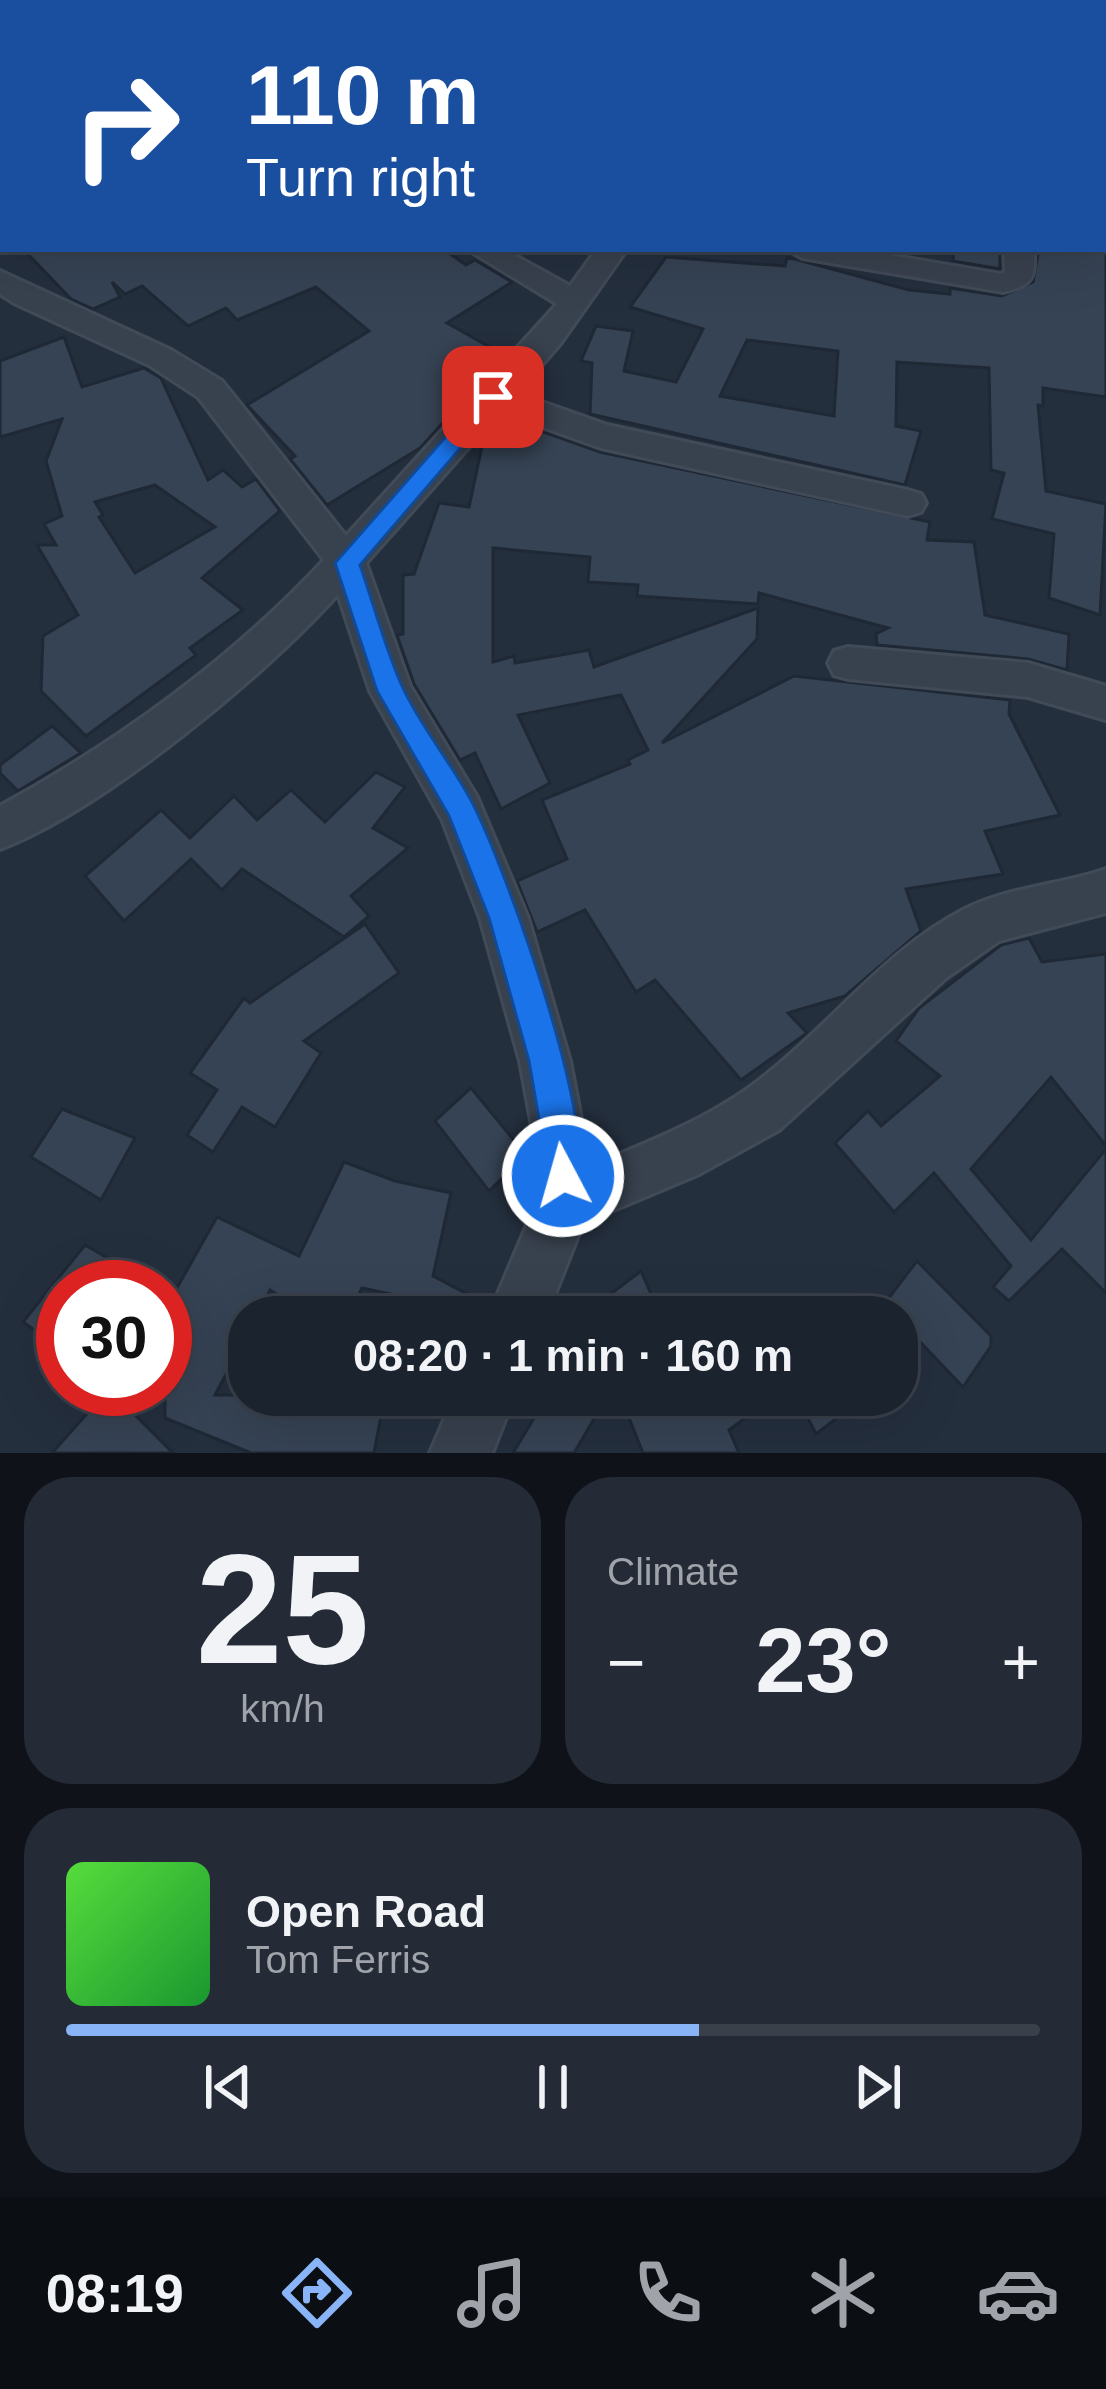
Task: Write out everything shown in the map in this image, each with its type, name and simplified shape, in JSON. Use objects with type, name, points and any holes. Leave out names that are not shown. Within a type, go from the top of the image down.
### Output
[{"type":"street","points":[[487,252],[575,302]]},
{"type":"street","points":[[0,830],[82,783],[212,687],[347,563],[528,361],[609,252]]},
{"type":"street","points":[[820,252],[1004,283],[1020,277],[1018,252]]},
{"type":"street","points":[[3,284],[54,312],[157,354],[198,379],[347,563],[391,691],[461,811],[504,918],[554,1104],[563,1148],[563,1204],[526,1296]]},
{"type":"street","points":[[493,397],[601,436],[908,502]]},
{"type":"street","points":[[848,663],[1028,680],[1106,703]]},
{"type":"street","points":[[563,1204],[735,1130],[786,1092],[926,964],[985,923],[1069,906],[1106,891]]},
{"type":"street","points":[[461,1453],[476,1416]]},
{"type":"building","points":[[26,252],[447,252],[466,265],[475,260],[512,282],[447,323],[504,355],[476,380],[480,382],[420,448],[327,505],[290,459],[295,456],[247,405],[369,331],[316,287],[237,320],[226,308],[188,326],[142,286],[125,294],[112,282],[120,297],[93,309],[71,299]]},
{"type":"building","points":[[954,252],[1000,252],[1000,269],[953,261]]},
{"type":"building","points":[[1038,252],[1106,252],[1106,397],[1043,388],[1043,406],[1038,405],[1046,491],[1106,504],[1100,615],[1049,598],[1054,534],[992,519],[1004,473],[991,470],[989,368],[897,362],[896,426],[921,431],[905,485],[590,414],[592,363],[581,361],[596,326],[633,331],[624,371],[676,382],[703,329],[630,307],[666,257],[785,266],[787,258],[909,290],[950,294],[950,288],[1002,296],[1033,282]],"holes":[[[747,340],[838,351],[834,416],[720,396]]]},
{"type":"building","points":[[64,337],[82,387],[144,368],[161,378],[208,480],[223,470],[242,487],[256,479],[280,511],[202,578],[243,610],[190,648],[196,655],[86,736],[41,691],[43,636],[78,615],[37,545],[56,545],[44,524],[62,516],[46,461],[62,419],[0,437],[0,361]],"holes":[[[155,485],[215,527],[135,573],[99,517],[103,515],[95,502]]]},
{"type":"building","points":[[501,417],[600,452],[930,522],[927,540],[974,542],[985,615],[1069,634],[1067,670],[1028,659],[877,645],[876,634],[888,628],[759,593],[758,604],[637,596],[638,585],[588,582],[590,557],[493,548],[493,662],[514,656],[515,663],[589,650],[594,667],[758,608],[757,639],[662,743],[794,676],[1010,700],[1009,714],[1060,815],[985,831],[1003,874],[906,889],[921,931],[845,996],[788,1013],[807,1033],[741,1080],[655,980],[636,992],[585,910],[537,932],[517,881],[567,859],[542,800],[630,764],[628,760],[648,750],[621,695],[518,715],[550,783],[501,809],[475,753],[460,760],[414,684],[397,635],[403,634],[403,575],[414,574],[439,503],[469,507],[484,437]]},
{"type":"building","points":[[52,726],[81,753],[18,791],[0,773],[0,765]]},
{"type":"building","points":[[376,772],[405,787],[373,828],[408,848],[351,896],[369,916],[344,937],[242,869],[222,890],[191,859],[124,921],[85,876],[161,810],[190,838],[234,796],[257,820],[291,790],[325,822]]},
{"type":"building","points":[[365,924],[399,973],[304,1041],[321,1053],[275,1127],[242,1107],[213,1152],[187,1135],[217,1090],[190,1073],[244,998],[250,1003]]},
{"type":"building","points":[[1029,938],[1042,962],[1106,954],[1106,1146],[1051,1077],[971,1169],[1031,1240],[1106,1149],[1106,1293],[1062,1249],[1009,1301],[993,1287],[1011,1266],[934,1173],[894,1212],[835,1143],[868,1111],[881,1126],[940,1076],[896,1041],[919,1008],[1001,945]]},
{"type":"building","points":[[471,1088],[526,1155],[489,1191],[435,1121]]},
{"type":"building","points":[[62,1109],[135,1138],[101,1200],[31,1157]]},
{"type":"building","points":[[344,1162],[395,1181],[451,1193],[433,1276],[471,1296],[400,1296],[362,1288],[358,1296],[280,1296],[270,1290],[267,1296],[228,1296],[228,1371],[215,1395],[228,1395],[228,1416],[381,1416],[374,1453],[251,1453],[165,1418],[192,1416],[192,1261],[217,1217],[299,1256]]},
{"type":"building","points":[[85,1245],[111,1260],[73,1260]]},
{"type":"building","points":[[917,1261],[991,1336],[991,1346],[963,1387],[918,1340],[918,1296],[890,1296]]},
{"type":"building","points":[[641,1271],[652,1296],[608,1296]]},
{"type":"building","points":[[36,1306],[36,1331],[23,1322]]},
{"type":"building","points":[[85,1416],[136,1416],[173,1453],[52,1453]]},
{"type":"building","points":[[535,1416],[596,1416],[574,1453],[513,1453]]},
{"type":"building","points":[[628,1416],[748,1416],[729,1430],[739,1453],[643,1453]]},
{"type":"building","points":[[807,1416],[840,1416],[816,1434]]},
{"type":"route","points":[[493,397],[347,563],[391,691],[475,839],[504,918],[545,1061],[563,1148],[563,1176]]}]
